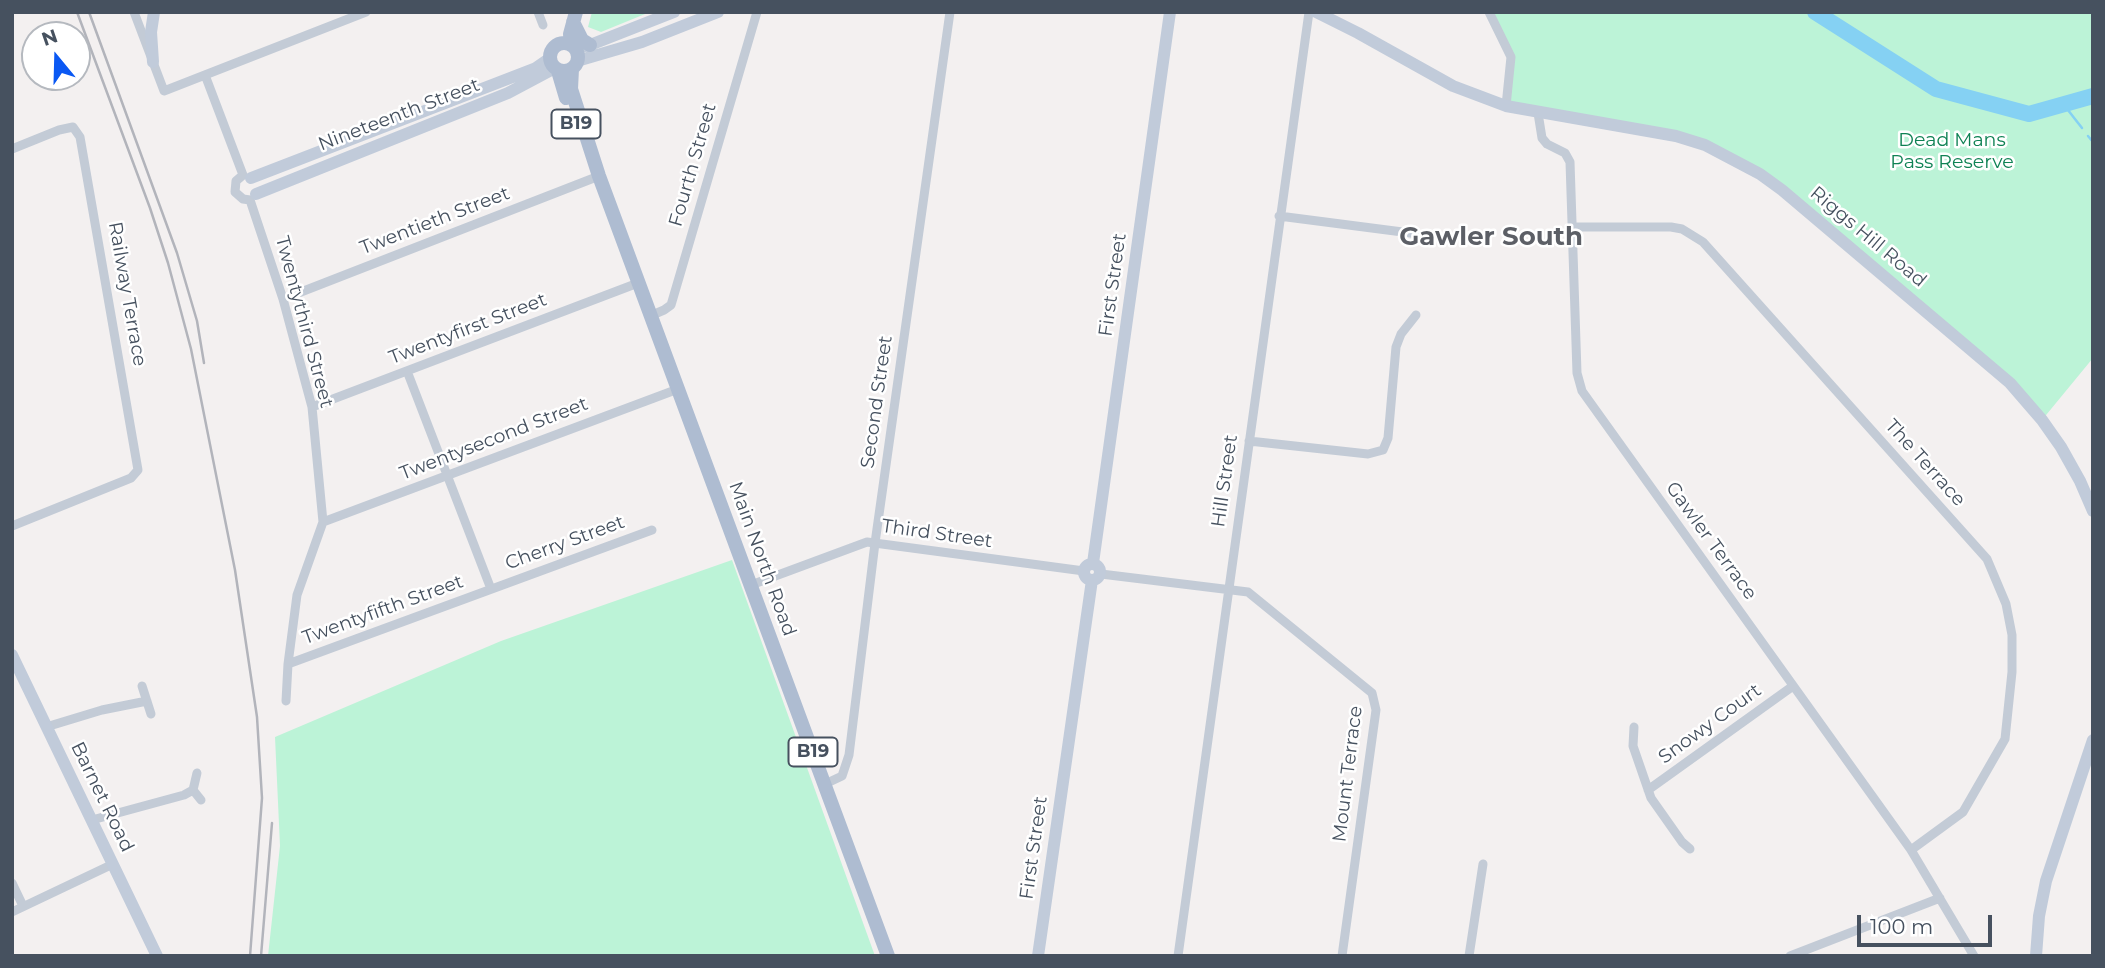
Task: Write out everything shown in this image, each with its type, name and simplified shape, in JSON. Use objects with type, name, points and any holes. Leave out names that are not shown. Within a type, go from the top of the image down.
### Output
[{"type":"main road","points":[[573,15],[582,40],[590,45]]},
{"type":"main road","name":"B19","points":[[573,15],[565,58],[576,124],[599,176]]},
{"type":"main road","name":"Main North Road","points":[[599,176],[888,956]]},
{"type":"street","points":[[134,12],[164,91],[344,16],[366,12]]},
{"type":"street","points":[[153,61],[151,32],[154,12]]},
{"type":"street","points":[[538,12],[543,25]]},
{"type":"street","points":[[565,58],[590,45],[674,12]]},
{"type":"street","points":[[565,58],[642,43],[718,12]]},
{"type":"street","name":"Fourth Street","points":[[650,316],[671,305],[757,12]]},
{"type":"street","name":"Second Street","points":[[825,784],[842,776],[846,768],[950,12]]},
{"type":"street","name":"First Street","points":[[1038,956],[1170,12]]},
{"type":"street","name":"Hill Street","points":[[1178,956],[1309,12]]},
{"type":"street","name":"Riggs Hill Road","points":[[1316,12],[1453,86],[1506,106],[1676,136],[1705,145],[1760,174],[2010,383],[2061,447],[2093,511]]},
{"type":"street","points":[[1489,12],[1511,57],[1506,106]]},
{"type":"street","name":"Nineteenth Street","points":[[247,176],[565,58]]},
{"type":"street","name":"Nineteenth Street","points":[[253,197],[508,93],[565,58]]},
{"type":"street","points":[[205,75],[247,176],[256,184],[253,197],[243,200],[235,192],[236,181],[247,176]]},
{"type":"street","name":"Gawler Terrace","points":[[1538,113],[1542,138],[1547,144],[1565,153],[1570,162],[1577,373],[1582,391],[1911,850],[1974,956]]},
{"type":"street","name":"Railway Terrace","points":[[12,149],[72,127],[80,137],[138,470],[131,478],[12,526]]},
{"type":"street","name":"Twentieth Street","points":[[283,299],[599,176]]},
{"type":"street","name":"Twentythird Street","points":[[253,197],[312,407],[323,522],[297,595],[286,701]]},
{"type":"street","points":[[1279,216],[1418,234]]},
{"type":"street","name":"The Terrace","points":[[1573,227],[1682,229],[1703,242],[1987,559],[2006,604],[2012,635],[2012,672],[2005,740],[1963,812],[1911,850]]},
{"type":"street","name":"Twentyfirst Street","points":[[312,407],[638,283]]},
{"type":"street","points":[[1249,441],[1368,454],[1383,450],[1388,438],[1396,347],[1401,334],[1416,315]]},
{"type":"street","points":[[407,371],[491,589]]},
{"type":"street","name":"Twentysecond Street","points":[[323,522],[678,389]]},
{"type":"street","name":"Cherry Street","points":[[491,589],[652,530]]},
{"type":"street","name":"Third Street","points":[[751,585],[859,545],[875,542],[1228,589]]},
{"type":"street","name":"Twentyfifth Street","points":[[288,664],[491,589]]},
{"type":"street","name":"Mount Terrace","points":[[1228,589],[1248,592],[1359,680],[1372,692],[1375,699],[1376,710],[1342,956]]},
{"type":"street","name":"Barnet Road","points":[[12,655],[157,956]]},
{"type":"street","name":"Snowy Court","points":[[1648,790],[1793,685]]},
{"type":"street","points":[[142,686],[151,713]]},
{"type":"street","points":[[46,727],[102,710],[147,701]]},
{"type":"street","name":"Snowy Court","points":[[1634,727],[1633,746],[1648,790],[1682,842],[1690,849]]},
{"type":"street","points":[[2036,956],[2046,881],[2093,740]]},
{"type":"street","points":[[193,790],[197,773]]},
{"type":"street","points":[[92,820],[173,799],[193,790]]},
{"type":"street","points":[[193,790],[201,800]]},
{"type":"street","points":[[12,912],[113,864]]},
{"type":"street","points":[[1469,956],[1483,864]]},
{"type":"street","points":[[12,883],[23,906]]},
{"type":"street","points":[[1790,956],[1940,898]]},
{"type":"green space","points":[[592,12],[650,12],[601,32],[588,27]]},
{"type":"green space","name":"Dead Mans Pass Reserve","points":[[1489,12],[2093,12],[2093,358],[2042,420],[2020,395],[1782,190],[1705,145],[1506,106],[1511,68]]},
{"type":"green space","points":[[732,560],[875,956],[268,956],[280,846],[275,737],[501,641]]},
{"type":"waterway","points":[[1815,12],[1936,89],[2029,114],[2093,96]]},
{"type":"waterway","points":[[2064,105],[2082,128]]},
{"type":"waterway","points":[[2088,136],[2093,142]]},
{"type":"railway","points":[[77,12],[168,263],[191,349],[235,570],[257,717],[262,798],[250,956]]},
{"type":"railway","points":[[89,12],[177,253],[197,321],[204,363]]},
{"type":"railway","points":[[261,956],[272,823]]},
{"type":"district","name":"Gawler South","points":[[1491,237]]}]
